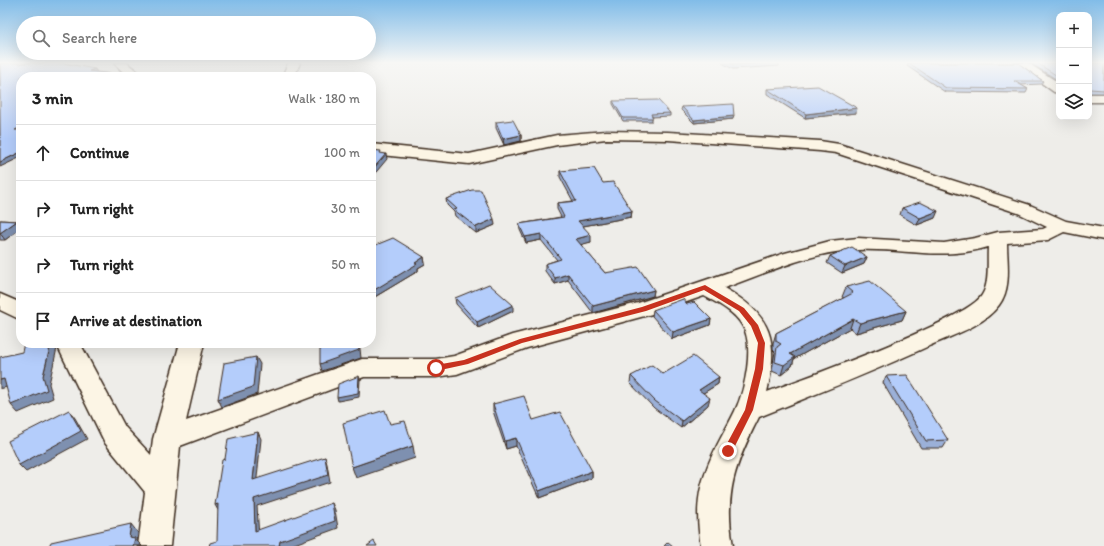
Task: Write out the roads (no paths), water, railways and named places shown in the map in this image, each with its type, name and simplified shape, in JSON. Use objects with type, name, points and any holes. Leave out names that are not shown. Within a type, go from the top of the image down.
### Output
[{"type":"street","points":[[1092,98],[1104,98]]},
{"type":"street","points":[[376,150],[469,159],[556,140],[606,135],[668,136],[820,146],[839,149],[1018,207],[1061,226],[1104,234]]},
{"type":"street","points":[[167,439],[362,368],[396,366],[436,368],[457,365],[520,341],[644,309],[792,257],[843,244],[944,249],[977,244],[998,238],[1048,234],[1061,226]]},
{"type":"street","points":[[749,410],[897,351],[967,320],[991,299],[998,276],[996,254],[998,238]]},
{"type":"street","points":[[705,287],[742,310],[759,333],[762,343],[759,369],[749,410],[728,451],[715,487],[718,546]]},
{"type":"street","points":[[0,301],[16,309]]},
{"type":"street","points":[[71,348],[115,435],[162,490]]},
{"type":"street","points":[[154,546],[167,439],[191,348]]}]
